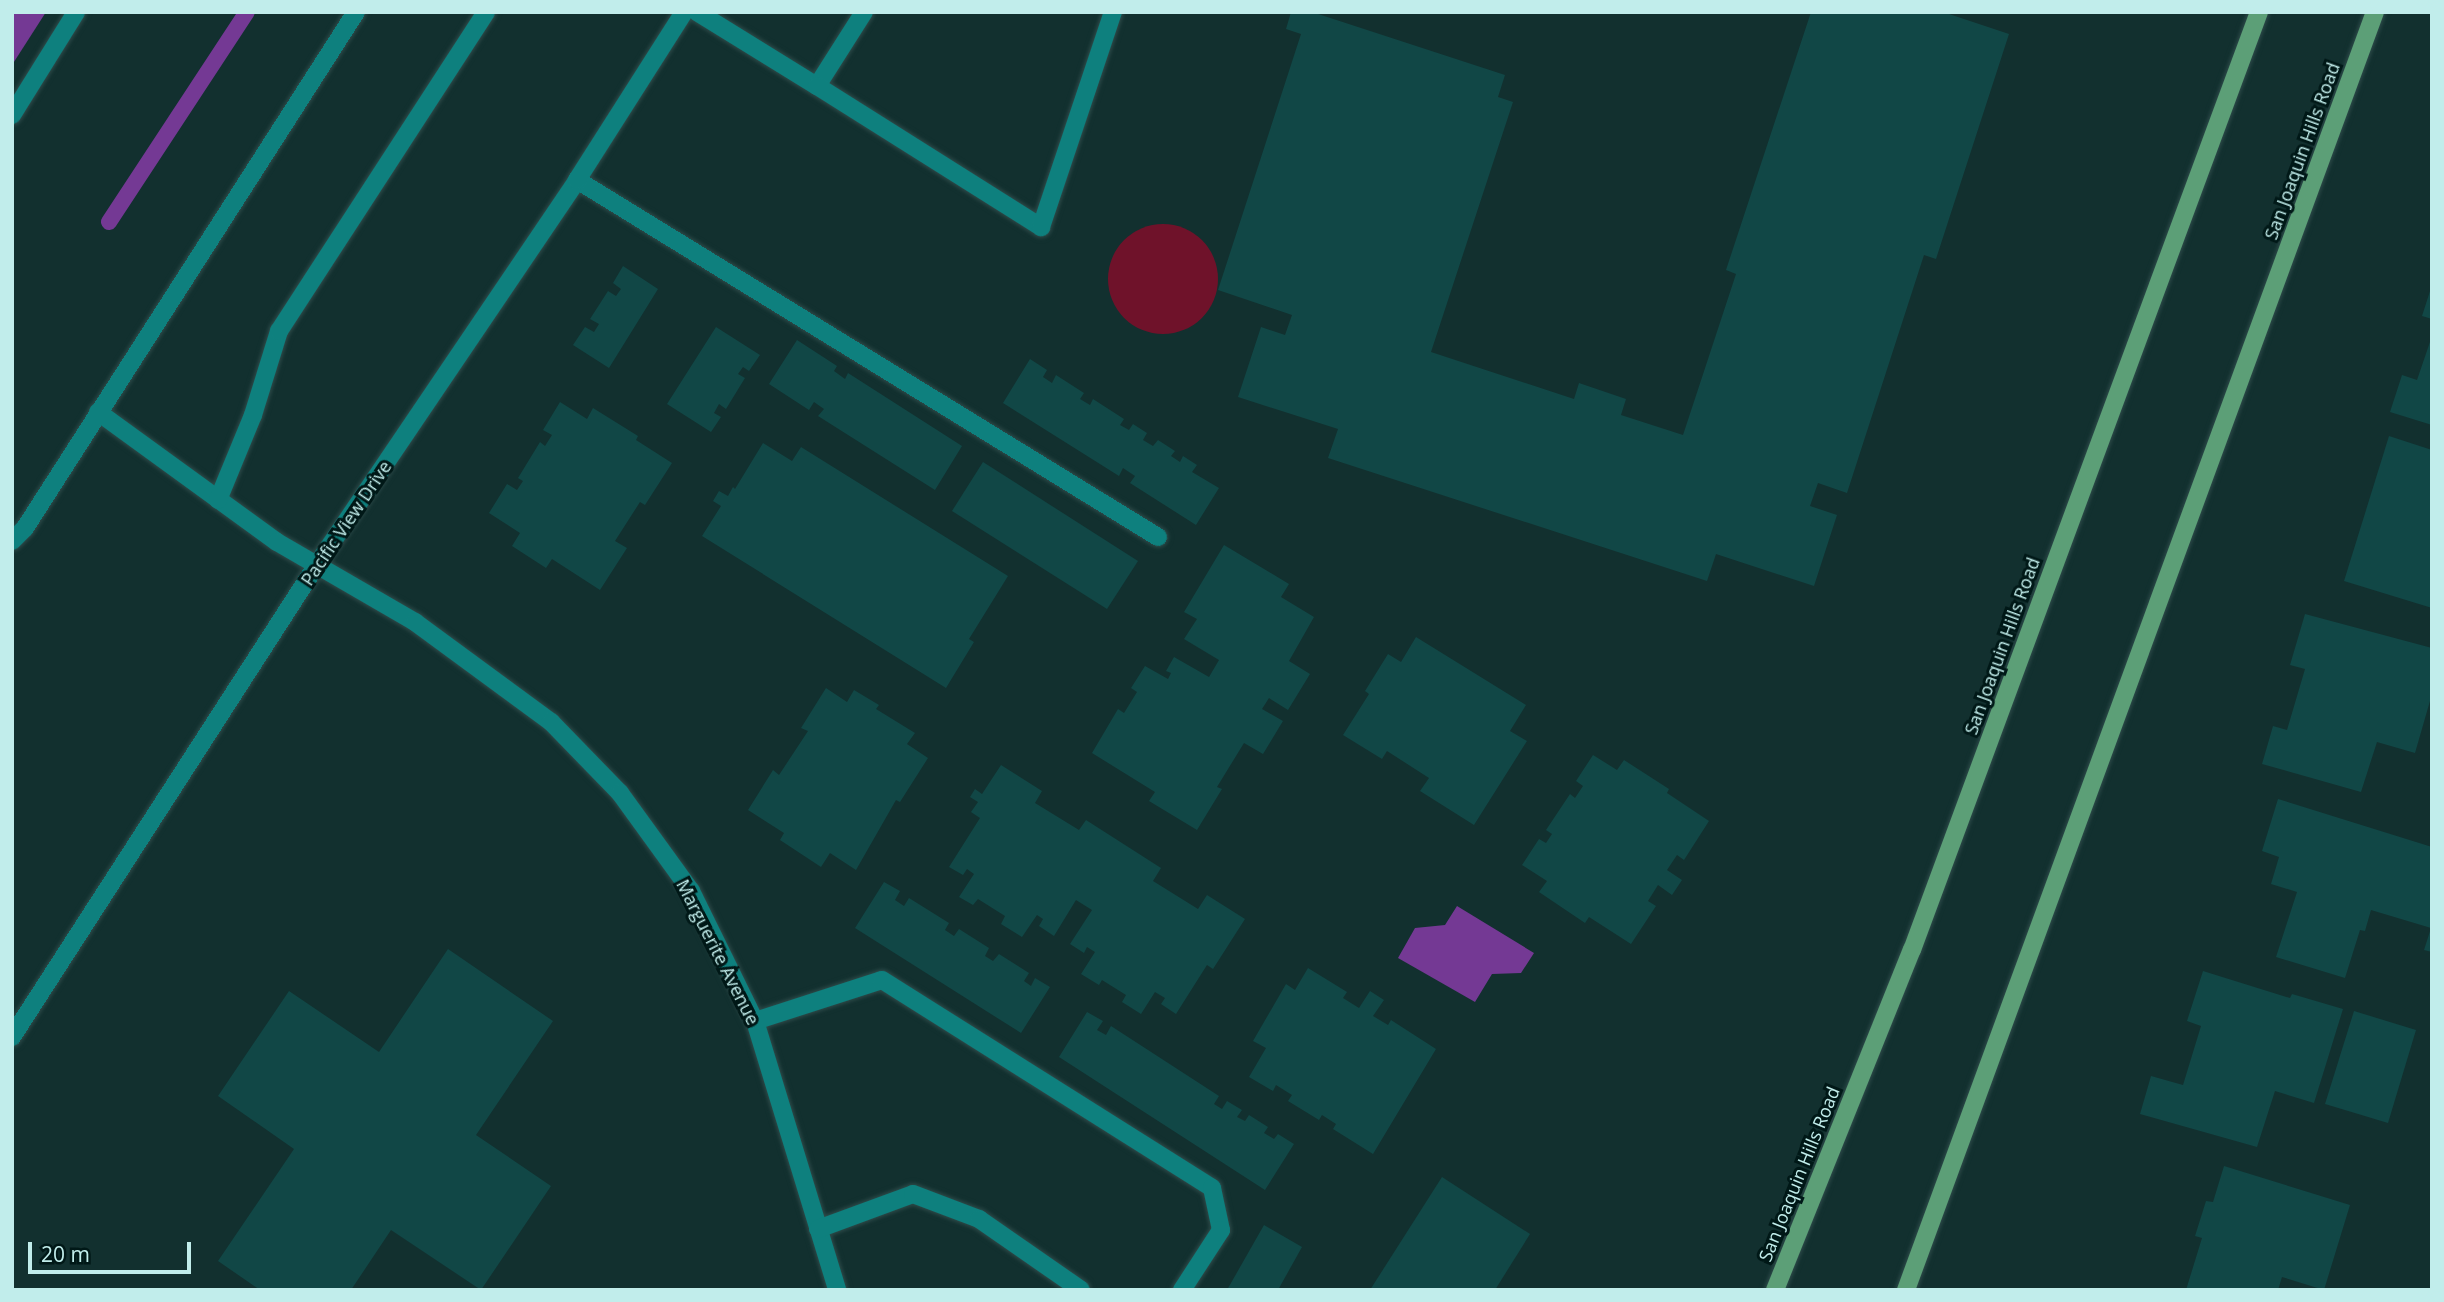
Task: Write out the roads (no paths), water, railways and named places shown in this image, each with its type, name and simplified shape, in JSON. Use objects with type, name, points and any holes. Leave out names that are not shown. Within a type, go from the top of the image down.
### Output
[{"type":"main road","name":"San Joaquin Hills Road","points":[[1775,1290],[1912,950],[2259,12]]},
{"type":"main road","name":"San Joaquin Hills Road","points":[[1906,1290],[2375,12]]},
{"type":"street","points":[[12,116],[76,12]]},
{"type":"street","points":[[12,541],[25,528],[244,191],[356,12]]},
{"type":"street","points":[[218,500],[253,415],[279,331],[486,12]]},
{"type":"street","name":"Pacific View Drive","points":[[12,1037],[316,566],[577,180],[684,12]]},
{"type":"street","points":[[697,12],[1041,227],[1112,12]]},
{"type":"street","points":[[817,86],[864,12]]},
{"type":"street","points":[[577,180],[1158,537]]},
{"type":"street","name":"Marguerite Avenue","points":[[98,412],[218,500],[316,566],[415,622],[541,715],[620,793],[691,891],[755,1021],[837,1290]]},
{"type":"street","points":[[755,1021],[882,980],[1212,1188],[1220,1230],[1182,1290]]},
{"type":"street","points":[[818,1229],[913,1194],[979,1219],[1081,1290]]},
{"type":"waterway","points":[[109,222],[247,12]]}]
